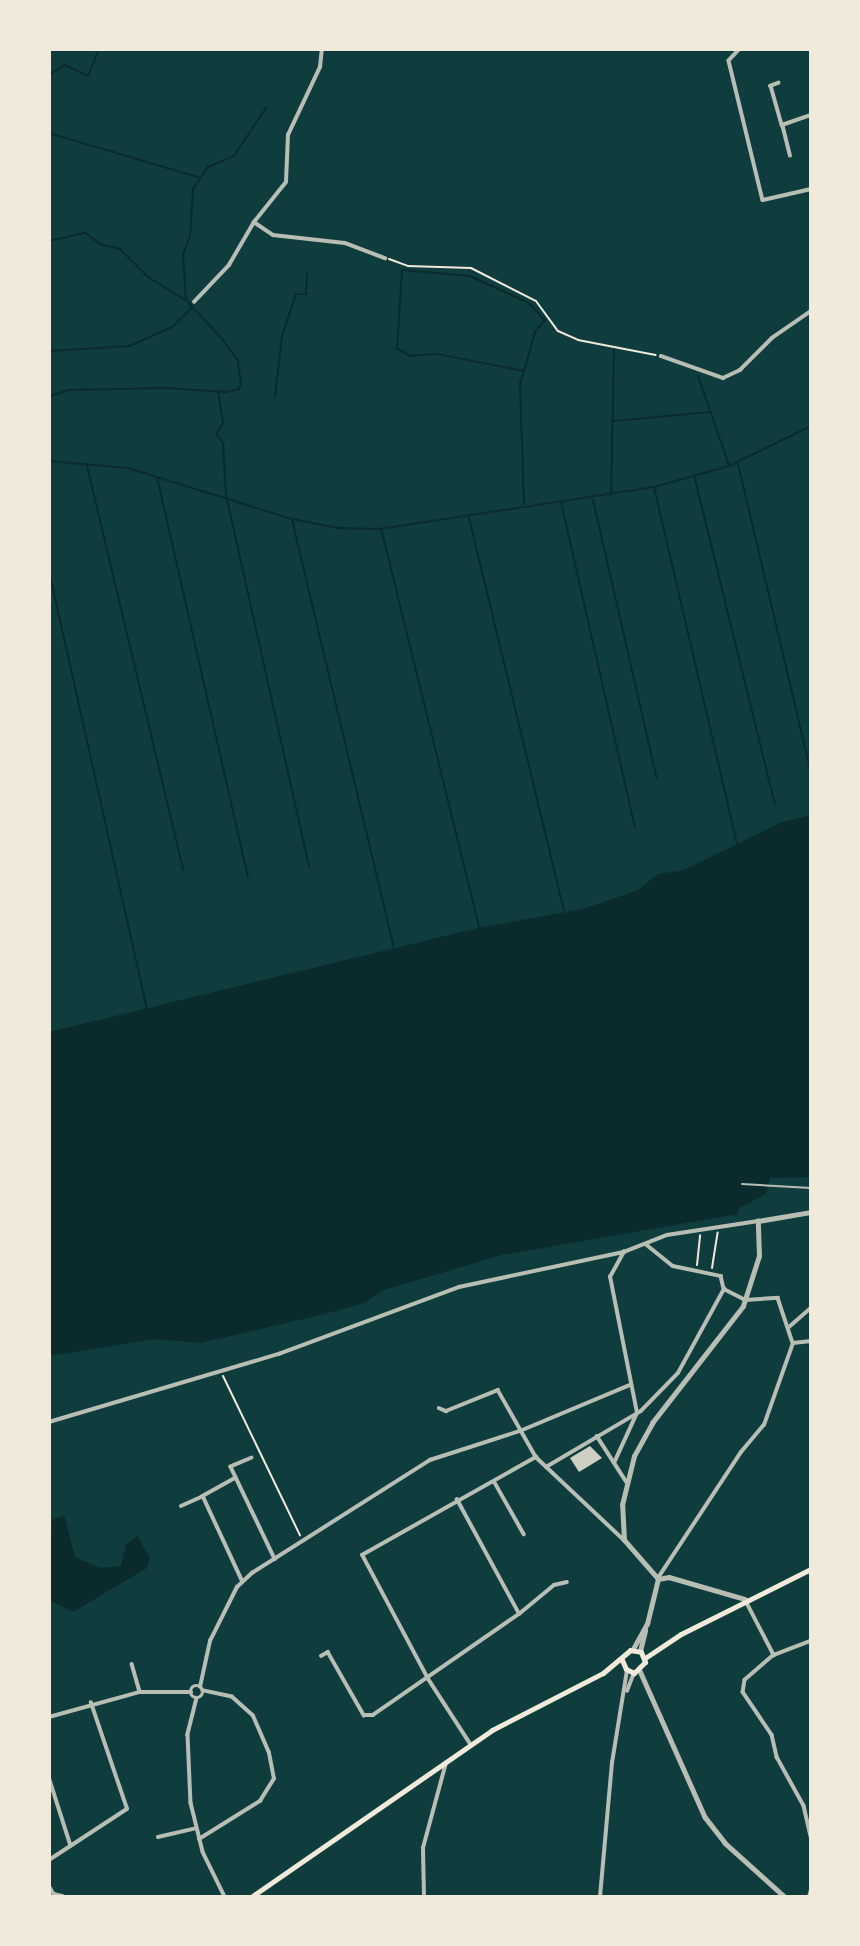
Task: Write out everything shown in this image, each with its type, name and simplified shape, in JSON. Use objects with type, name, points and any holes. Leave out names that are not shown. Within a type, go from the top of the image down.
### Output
[{"type":"main road","points":[[641,1652],[667,1642],[745,1600],[811,1569]]},
{"type":"main road","points":[[603,1674],[626,1669],[637,1672],[645,1658],[667,1642]]},
{"type":"main road","points":[[251,1897],[470,1744],[603,1674],[633,1649],[641,1652],[645,1658]]},
{"type":"main road","points":[[622,1660],[626,1669]]},
{"type":"street","points":[[194,302],[229,265],[254,222],[286,182],[288,135],[320,67],[322,49]]},
{"type":"street","points":[[740,49],[729,61],[762,200],[811,189]]},
{"type":"street","points":[[779,83],[771,86],[790,156]]},
{"type":"street","points":[[782,125],[811,116]]},
{"type":"street","points":[[254,222],[273,235],[345,243],[385,258]]},
{"type":"street","points":[[661,356],[723,378],[740,370],[772,338],[811,311]]},
{"type":"street","points":[[49,1422],[305,1345],[324,1334],[459,1287],[624,1252],[699,1230],[810,1212]]},
{"type":"street","points":[[624,1540],[626,1480],[652,1423],[719,1341],[746,1300],[762,1240],[758,1220]]},
{"type":"street","points":[[641,1652],[658,1579],[741,1452],[765,1424],[793,1343],[778,1298],[746,1300],[724,1289],[721,1276],[673,1266],[646,1244]]},
{"type":"street","points":[[614,1463],[637,1413],[610,1277],[624,1252]]},
{"type":"street","points":[[546,1467],[637,1413],[678,1373],[724,1289]]},
{"type":"street","points":[[789,1326],[811,1308]]},
{"type":"street","points":[[793,1343],[811,1341]]},
{"type":"street","points":[[49,1717],[91,1703],[140,1692],[191,1692],[200,1687],[210,1641],[242,1580],[430,1460],[520,1431],[630,1385]]},
{"type":"street","points":[[439,1408],[446,1411],[498,1390],[536,1457],[624,1540],[658,1579]]},
{"type":"street","points":[[597,1436],[626,1480]]},
{"type":"street","points":[[470,1744],[428,1679],[362,1555],[536,1457]]},
{"type":"street","points":[[252,1458],[233,1465],[236,1478],[275,1559]]},
{"type":"street","points":[[181,1506],[236,1478]]},
{"type":"street","points":[[494,1481],[524,1534]]},
{"type":"street","points":[[203,1496],[242,1580]]},
{"type":"street","points":[[457,1500],[519,1614]]},
{"type":"street","points":[[658,1579],[669,1577],[745,1600],[774,1655]]},
{"type":"street","points":[[321,1656],[328,1652],[367,1716],[428,1679],[519,1614],[554,1585],[567,1582]]},
{"type":"street","points":[[633,1649],[647,1623]]},
{"type":"street","points":[[811,1641],[774,1655],[745,1680],[743,1692],[772,1735],[777,1756],[804,1805],[811,1836]]},
{"type":"street","points":[[132,1664],[140,1692]]},
{"type":"street","points":[[600,1897],[612,1763],[625,1697],[626,1669]]},
{"type":"street","points":[[625,1697],[637,1672]]},
{"type":"street","points":[[637,1672],[696,1803],[713,1830],[785,1897]]},
{"type":"street","points":[[199,1839],[260,1801],[274,1779],[269,1753],[253,1716],[232,1697],[203,1691],[200,1687]]},
{"type":"street","points":[[203,1691],[197,1698],[188,1735],[196,1828],[225,1897]]},
{"type":"street","points":[[191,1692],[197,1698]]},
{"type":"street","points":[[49,1860],[127,1809],[91,1703]]},
{"type":"street","points":[[424,1897],[423,1849],[445,1761]]},
{"type":"street","points":[[49,1777],[71,1846]]},
{"type":"street","points":[[158,1837],[196,1828]]},
{"type":"street","points":[[49,1886],[54,1894],[63,1896]]},
{"type":"street","points":[[809,1897],[811,1890]]},
{"type":"lane","points":[[742,1184],[811,1188]]},
{"type":"path","points":[[385,258],[408,265],[471,268],[536,301],[558,331],[578,340],[661,356]]},
{"type":"path","points":[[711,1273],[718,1227]]},
{"type":"path","points":[[696,1269],[699,1230]]},
{"type":"path","points":[[220,1369],[305,1541]]},
{"type":"water","points":[[811,815],[811,1177],[770,1178],[766,1194],[739,1208],[738,1214],[502,1255],[384,1290],[364,1303],[325,1314],[200,1343],[156,1339],[49,1356],[49,1032],[478,928],[583,909],[638,890],[658,874],[684,870],[782,822]]},
{"type":"water","points":[[64,1515],[75,1557],[100,1568],[121,1566],[126,1544],[137,1536],[150,1558],[147,1568],[73,1612],[49,1600],[52,1520]]},
{"type":"building","points":[[590,1446],[602,1458],[579,1472],[570,1458]]},
{"type":"waterway","points":[[49,75],[65,65],[88,76],[99,49]]},
{"type":"waterway","points":[[186,300],[183,255],[190,236],[193,189],[208,167],[234,156],[266,108]]},
{"type":"waterway","points":[[49,133],[198,177]]},
{"type":"waterway","points":[[49,143],[49,199]]},
{"type":"waterway","points":[[49,241],[85,233],[100,244],[120,249],[148,277],[187,301],[223,340],[238,361],[241,384],[239,389],[225,392],[166,388],[69,390],[49,396]]},
{"type":"waterway","points":[[524,371],[437,354],[411,356],[397,349],[402,270],[470,276],[529,303],[545,320],[535,332],[524,371],[520,383],[524,504]]},
{"type":"waterway","points":[[275,396],[282,336],[296,294],[306,294],[307,274]]},
{"type":"waterway","points":[[49,351],[129,346],[172,327],[192,308]]},
{"type":"waterway","points":[[611,495],[614,347]]},
{"type":"waterway","points":[[698,376],[729,465]]},
{"type":"waterway","points":[[218,391],[223,423],[216,434],[223,443],[226,495],[309,867]]},
{"type":"waterway","points":[[613,421],[711,412]]},
{"type":"waterway","points":[[49,461],[128,468],[292,519],[338,528],[380,529],[654,487],[729,466],[811,426]]},
{"type":"waterway","points":[[738,464],[811,773]]},
{"type":"waterway","points":[[87,466],[183,870]]},
{"type":"waterway","points":[[694,475],[775,804]]},
{"type":"waterway","points":[[157,477],[248,877]]},
{"type":"waterway","points":[[654,487],[737,843]]},
{"type":"waterway","points":[[593,500],[657,779]]},
{"type":"waterway","points":[[561,502],[635,827]]},
{"type":"waterway","points":[[469,518],[564,911]]},
{"type":"waterway","points":[[292,520],[394,949]]},
{"type":"waterway","points":[[381,528],[479,928]]},
{"type":"waterway","points":[[49,571],[147,1010]]}]
